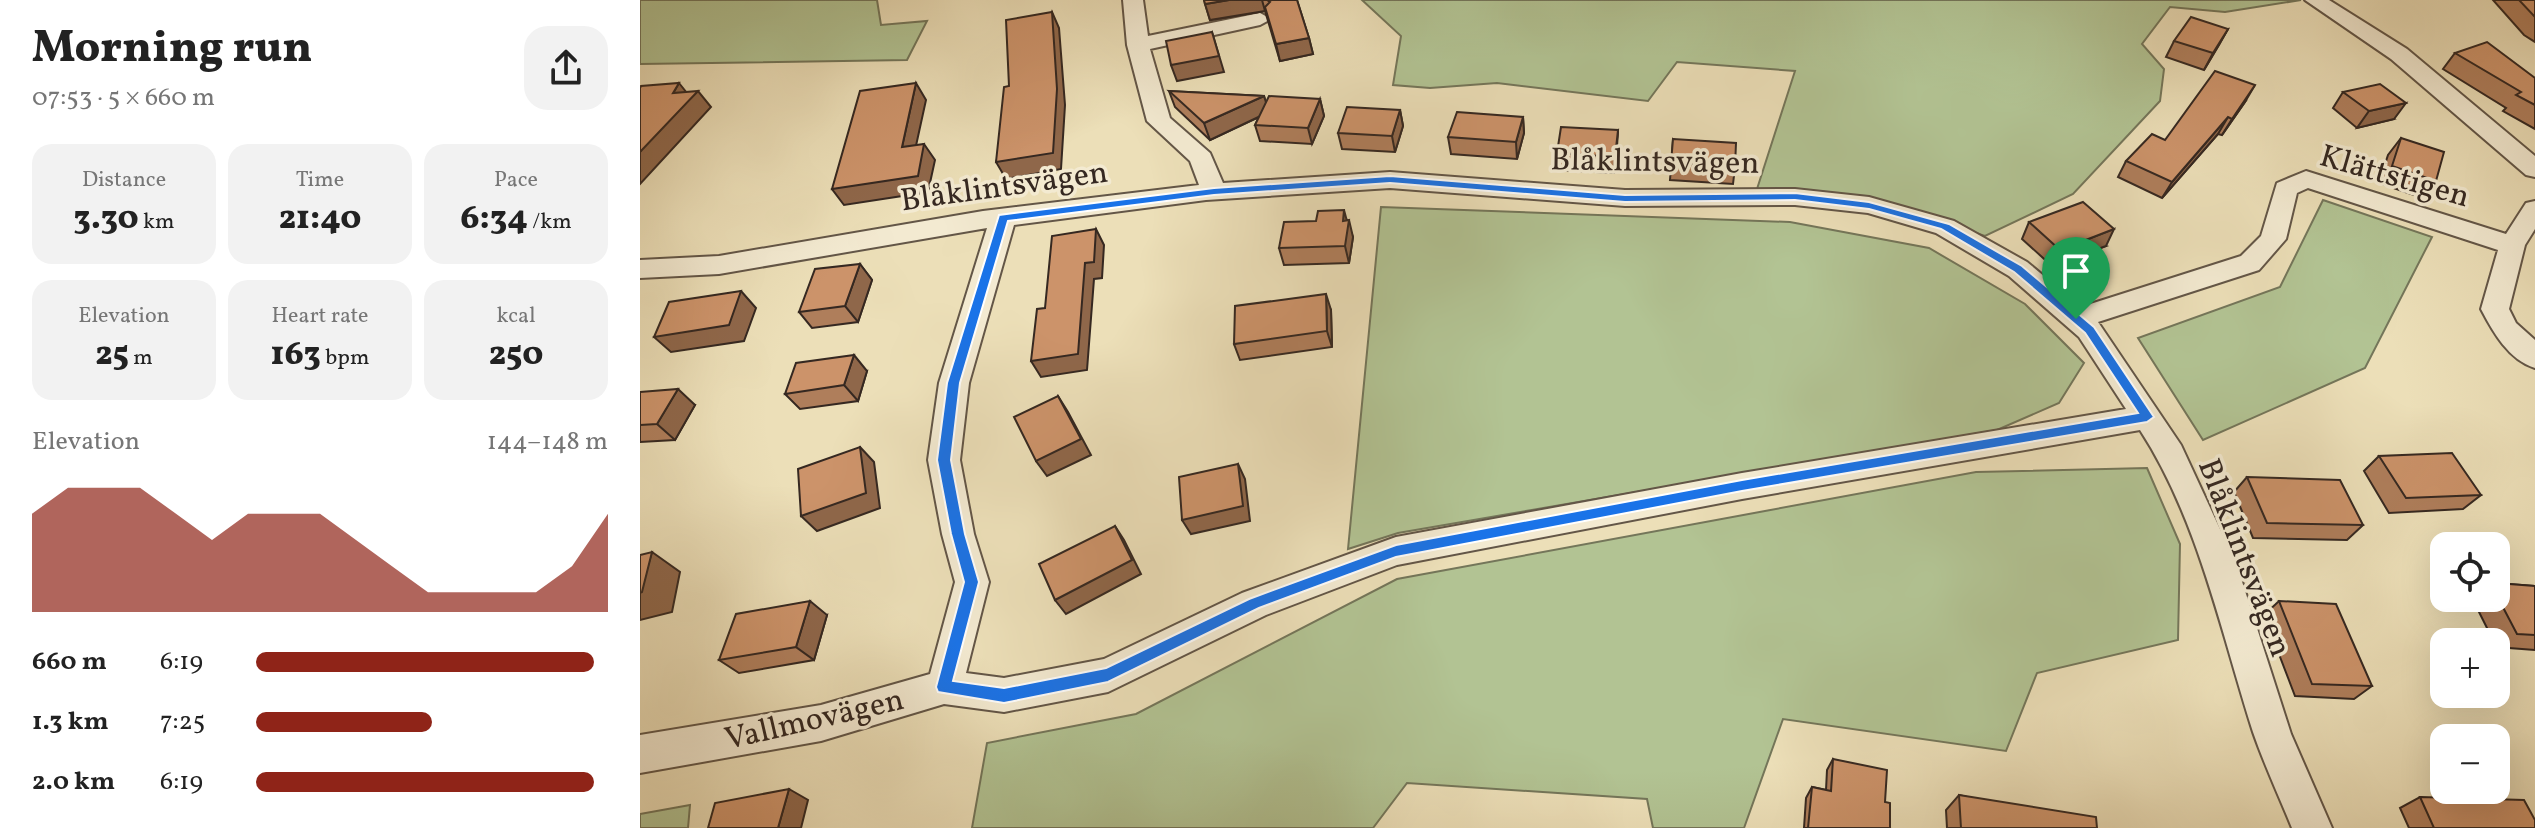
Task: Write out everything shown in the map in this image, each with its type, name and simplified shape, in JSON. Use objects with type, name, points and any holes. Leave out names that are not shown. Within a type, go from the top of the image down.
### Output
[{"type":"street","points":[[1133,0],[1138,45],[1159,121],[1201,158],[1214,192]]},
{"type":"street","points":[[2315,0],[2399,54],[2535,169]]},
{"type":"street","points":[[1138,45],[1260,19]]},
{"type":"street","name":"Klättstigen","points":[[2076,319],[2250,263],[2273,239],[2286,189],[2306,179],[2512,245]]},
{"type":"street","name":"Blåklintsvägen","points":[[640,269],[719,265],[1003,218],[1214,192],[1390,180],[1625,198],[1795,197],[1869,205],[1945,227],[2018,269],[2089,330],[2166,445],[2220,566],[2273,735],[2312,828]]},
{"type":"street","points":[[2535,209],[2512,245],[2495,309],[2506,330],[2535,357]]},
{"type":"street","points":[[944,687],[972,582],[958,534],[944,460],[954,383],[1003,218]]},
{"type":"street","name":"Vallmovägen","points":[[640,754],[821,723],[944,687],[1004,695],[1108,675],[1254,604],[1396,551],[1742,486],[2147,417]]},
{"type":"green space","points":[[640,0],[877,0],[881,25],[927,21],[907,60],[640,64]]},
{"type":"green space","points":[[1362,0],[2301,0],[2225,12],[2170,7],[2142,44],[2164,69],[2160,101],[2073,194],[1985,236],[1872,205],[1813,194],[1757,189],[1795,71],[1677,62],[1648,101],[1497,83],[1430,88],[1393,85],[1401,36]]},
{"type":"green space","points":[[2323,200],[2432,237],[2365,368],[2203,440],[2138,338],[2280,287]]},
{"type":"green space","points":[[1381,207],[1790,222],[1929,248],[2025,304],[2084,363],[2059,403],[1997,430],[1398,533],[1348,549]]},
{"type":"green space","points":[[2147,468],[2180,544],[2178,640],[2037,673],[2006,751],[1783,719],[1744,828],[1653,828],[1647,799],[1407,783],[1373,828],[972,828],[987,743],[1136,714],[1397,579],[1976,472]]},
{"type":"green space","points":[[690,805],[688,828],[640,828],[640,814]]},
{"type":"building","points":[[1204,0],[1229,0],[1205,4]]},
{"type":"building","points":[[1267,0],[1297,0],[1309,38],[1276,44],[1265,7],[1270,2]]},
{"type":"building","points":[[2519,0],[2535,0],[2535,17]]},
{"type":"building","points":[[1052,12],[1057,89],[1053,153],[996,162],[1004,87],[1009,86],[1006,20]]},
{"type":"building","points":[[2191,17],[2228,29],[2213,53],[2174,41]]},
{"type":"building","points":[[1212,32],[1219,56],[1171,65],[1166,41]]},
{"type":"building","points":[[2487,42],[2535,78],[2535,105],[2516,95],[2521,92],[2455,53]]},
{"type":"building","points":[[2215,71],[2255,85],[2232,119],[2228,117],[2172,182],[2126,161],[2152,134],[2165,140]]},
{"type":"building","points":[[679,83],[673,93],[698,91],[640,152],[641,86]]},
{"type":"building","points":[[916,83],[902,147],[924,144],[918,176],[832,189],[860,91]]},
{"type":"building","points":[[2380,84],[2406,103],[2369,111],[2343,92]]},
{"type":"building","points":[[1169,91],[1264,96],[1204,123]]},
{"type":"building","points":[[1269,96],[1320,99],[1308,128],[1255,125]]},
{"type":"building","points":[[1347,107],[1400,110],[1392,136],[1338,133]]},
{"type":"building","points":[[1457,112],[1523,117],[1516,142],[1448,137]]},
{"type":"building","points":[[1561,127],[1618,130],[1615,157],[1557,153]]},
{"type":"building","points":[[2401,138],[2444,152],[2436,181],[2392,166]]},
{"type":"building","points":[[1673,139],[1736,143],[1735,167],[1671,163]]},
{"type":"building","points":[[2083,202],[2114,229],[2060,250],[2029,222]]},
{"type":"building","points":[[1344,210],[1343,221],[1349,220],[1345,246],[1279,248],[1284,222],[1316,221],[1318,211]]},
{"type":"building","points":[[1096,229],[1094,262],[1085,263],[1078,354],[1031,361],[1037,309],[1045,308],[1052,236]]},
{"type":"building","points":[[860,264],[845,306],[799,312],[815,269]]},
{"type":"building","points":[[741,291],[729,325],[654,337],[669,302]]},
{"type":"building","points":[[1326,294],[1327,331],[1234,344],[1235,306]]},
{"type":"building","points":[[854,355],[844,385],[785,394],[796,363]]},
{"type":"building","points":[[678,389],[657,424],[640,425],[640,392]]},
{"type":"building","points":[[1058,396],[1081,439],[1036,461],[1014,417]]},
{"type":"building","points":[[860,447],[866,493],[801,516],[798,469]]},
{"type":"building","points":[[2452,453],[2481,495],[2406,498],[2379,456]]},
{"type":"building","points":[[1238,464],[1243,506],[1182,520],[1179,477]]},
{"type":"building","points":[[2247,477],[2340,480],[2363,525],[2267,523]]},
{"type":"building","points":[[1115,526],[1132,560],[1055,600],[1039,564]]},
{"type":"building","points":[[652,552],[642,592],[640,593],[640,555]]},
{"type":"building","points":[[2510,584],[2535,586],[2535,635],[2517,634],[2505,612],[2510,612]]},
{"type":"building","points":[[810,601],[796,647],[719,660],[736,614]]},
{"type":"building","points":[[2279,601],[2336,604],[2372,686],[2312,684]]},
{"type":"building","points":[[1833,759],[1887,770],[1885,802],[1890,803],[1890,828],[1808,828],[1812,787],[1831,791]]},
{"type":"building","points":[[789,789],[778,828],[708,828],[715,803]]},
{"type":"building","points":[[1959,795],[2096,817],[2097,828],[1961,828]]},
{"type":"building","points":[[2420,797],[2430,797],[2430,804],[2510,804],[2510,800],[2524,800],[2535,820],[2535,828],[2434,828]]},
{"type":"route","points":[[1390,180],[1625,198],[1795,197],[1869,205],[1945,227],[2018,269],[2076,319],[2089,330],[2147,417],[1742,486],[1396,551],[1254,604],[1108,675],[1004,695],[944,687],[972,582],[958,534],[944,460],[954,383],[1003,218],[1214,192],[1390,180]]}]
